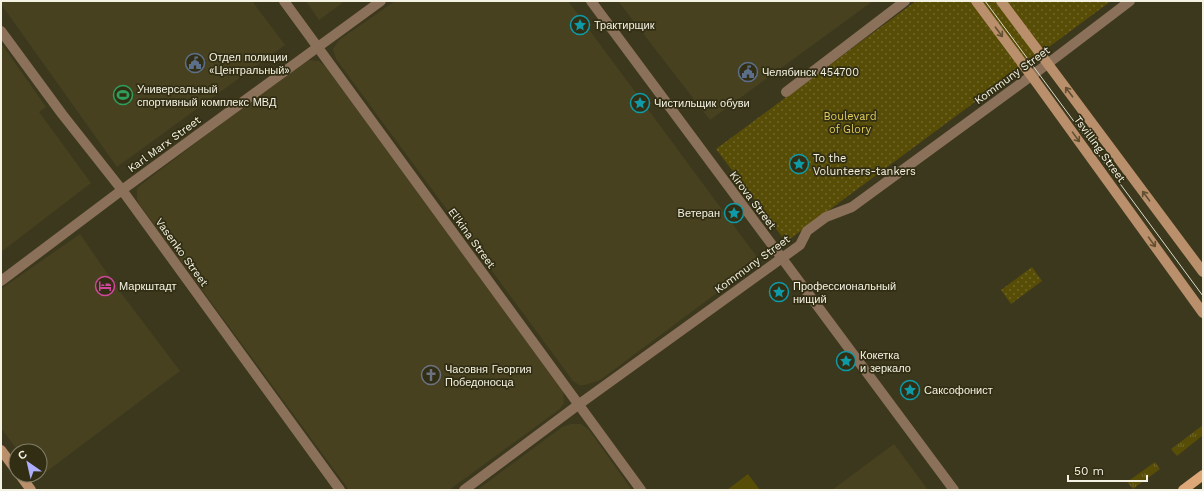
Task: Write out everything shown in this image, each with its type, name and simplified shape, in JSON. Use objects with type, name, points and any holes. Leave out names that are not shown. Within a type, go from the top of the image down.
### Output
[{"type":"main road","name":"Tsvilling Street","points":[[976,1],[1203,313]]},
{"type":"main road","name":"Tsvilling Street","points":[[1001,1],[1203,272]]},
{"type":"main road","points":[[1,450],[8,459]]},
{"type":"main road","points":[[1183,490],[1203,475]]},
{"type":"street","name":"El'kina Street","points":[[284,1],[641,490]]},
{"type":"street","name":"Karl Marx Street","points":[[1,281],[122,190],[381,1]]},
{"type":"street","name":"Kirova Street","points":[[590,1],[954,490]]},
{"type":"street","points":[[786,92],[905,1]]},
{"type":"street","name":"Kommuny Street","points":[[464,490],[578,405],[800,245],[807,231],[826,217],[852,207],[1032,76],[1130,1]]},
{"type":"street","name":"Vasenko Street","points":[[1,31],[62,114],[122,190],[340,490]]},
{"type":"shaded area","points":[[1,1],[252,1],[285,45],[117,167],[1,4]]},
{"type":"shaded area","points":[[306,1],[345,1],[319,20]]},
{"type":"shaded area","points":[[395,1],[568,1],[760,261],[600,380],[585,385],[579,385],[573,381],[336,59],[333,49],[339,40]]},
{"type":"shaded area","points":[[618,1],[873,1],[710,120]]},
{"type":"shaded area","points":[[1,43],[46,107],[39,112],[91,183],[1,252]]},
{"type":"shaded area","points":[[309,60],[319,61],[325,66],[563,389],[564,403],[560,409],[449,490],[349,490],[139,204],[137,198],[137,188],[301,63]]},
{"type":"shaded area","points":[[80,234],[115,285],[180,371],[48,470],[48,443],[12,443],[1,428],[1,289]]},
{"type":"shaded area","points":[[571,424],[581,424],[589,430],[632,490],[477,490],[562,427]]},
{"type":"shaded area","points":[[894,444],[928,490],[832,490]]},
{"type":"green space","name":"Boulevard of Glory","points":[[916,1],[1111,1],[786,242],[716,149]]},
{"type":"green space","points":[[1032,267],[1042,281],[1011,304],[1001,290]]},
{"type":"green space","points":[[1203,425],[1203,438],[1202,436],[1177,456],[1171,449]]},
{"type":"green space","points":[[1155,462],[1160,469],[1133,489],[1127,482]]},
{"type":"green space","points":[[748,474],[760,490],[727,490]]},
{"type":"tram line","points":[[985,1],[1203,296]]},
{"type":"place","name":"Трактирщик","points":[[580,25]]},
{"type":"place","name":"Отдел полиции «Центральный»","points":[[195,63]]},
{"type":"place","name":"Челябинск 454700","points":[[748,72]]},
{"type":"place","name":"Универсальный спортивный комплекс МВД","points":[[123,95]]},
{"type":"place","name":"Чистильщик обуви","points":[[640,103]]},
{"type":"place","name":"To the Volunteers-tankers","points":[[799,164]]},
{"type":"place","name":"Ветеран","points":[[734,213]]},
{"type":"place","name":"Маркштадт","points":[[105,286]]},
{"type":"place","name":"Профессиональный нищий","points":[[779,292]]},
{"type":"place","name":"Кокетка и зеркало","points":[[846,361]]},
{"type":"place","name":"Часовня Георгия Победоносца","points":[[431,375]]},
{"type":"place","name":"Саксофонист","points":[[910,390]]}]
